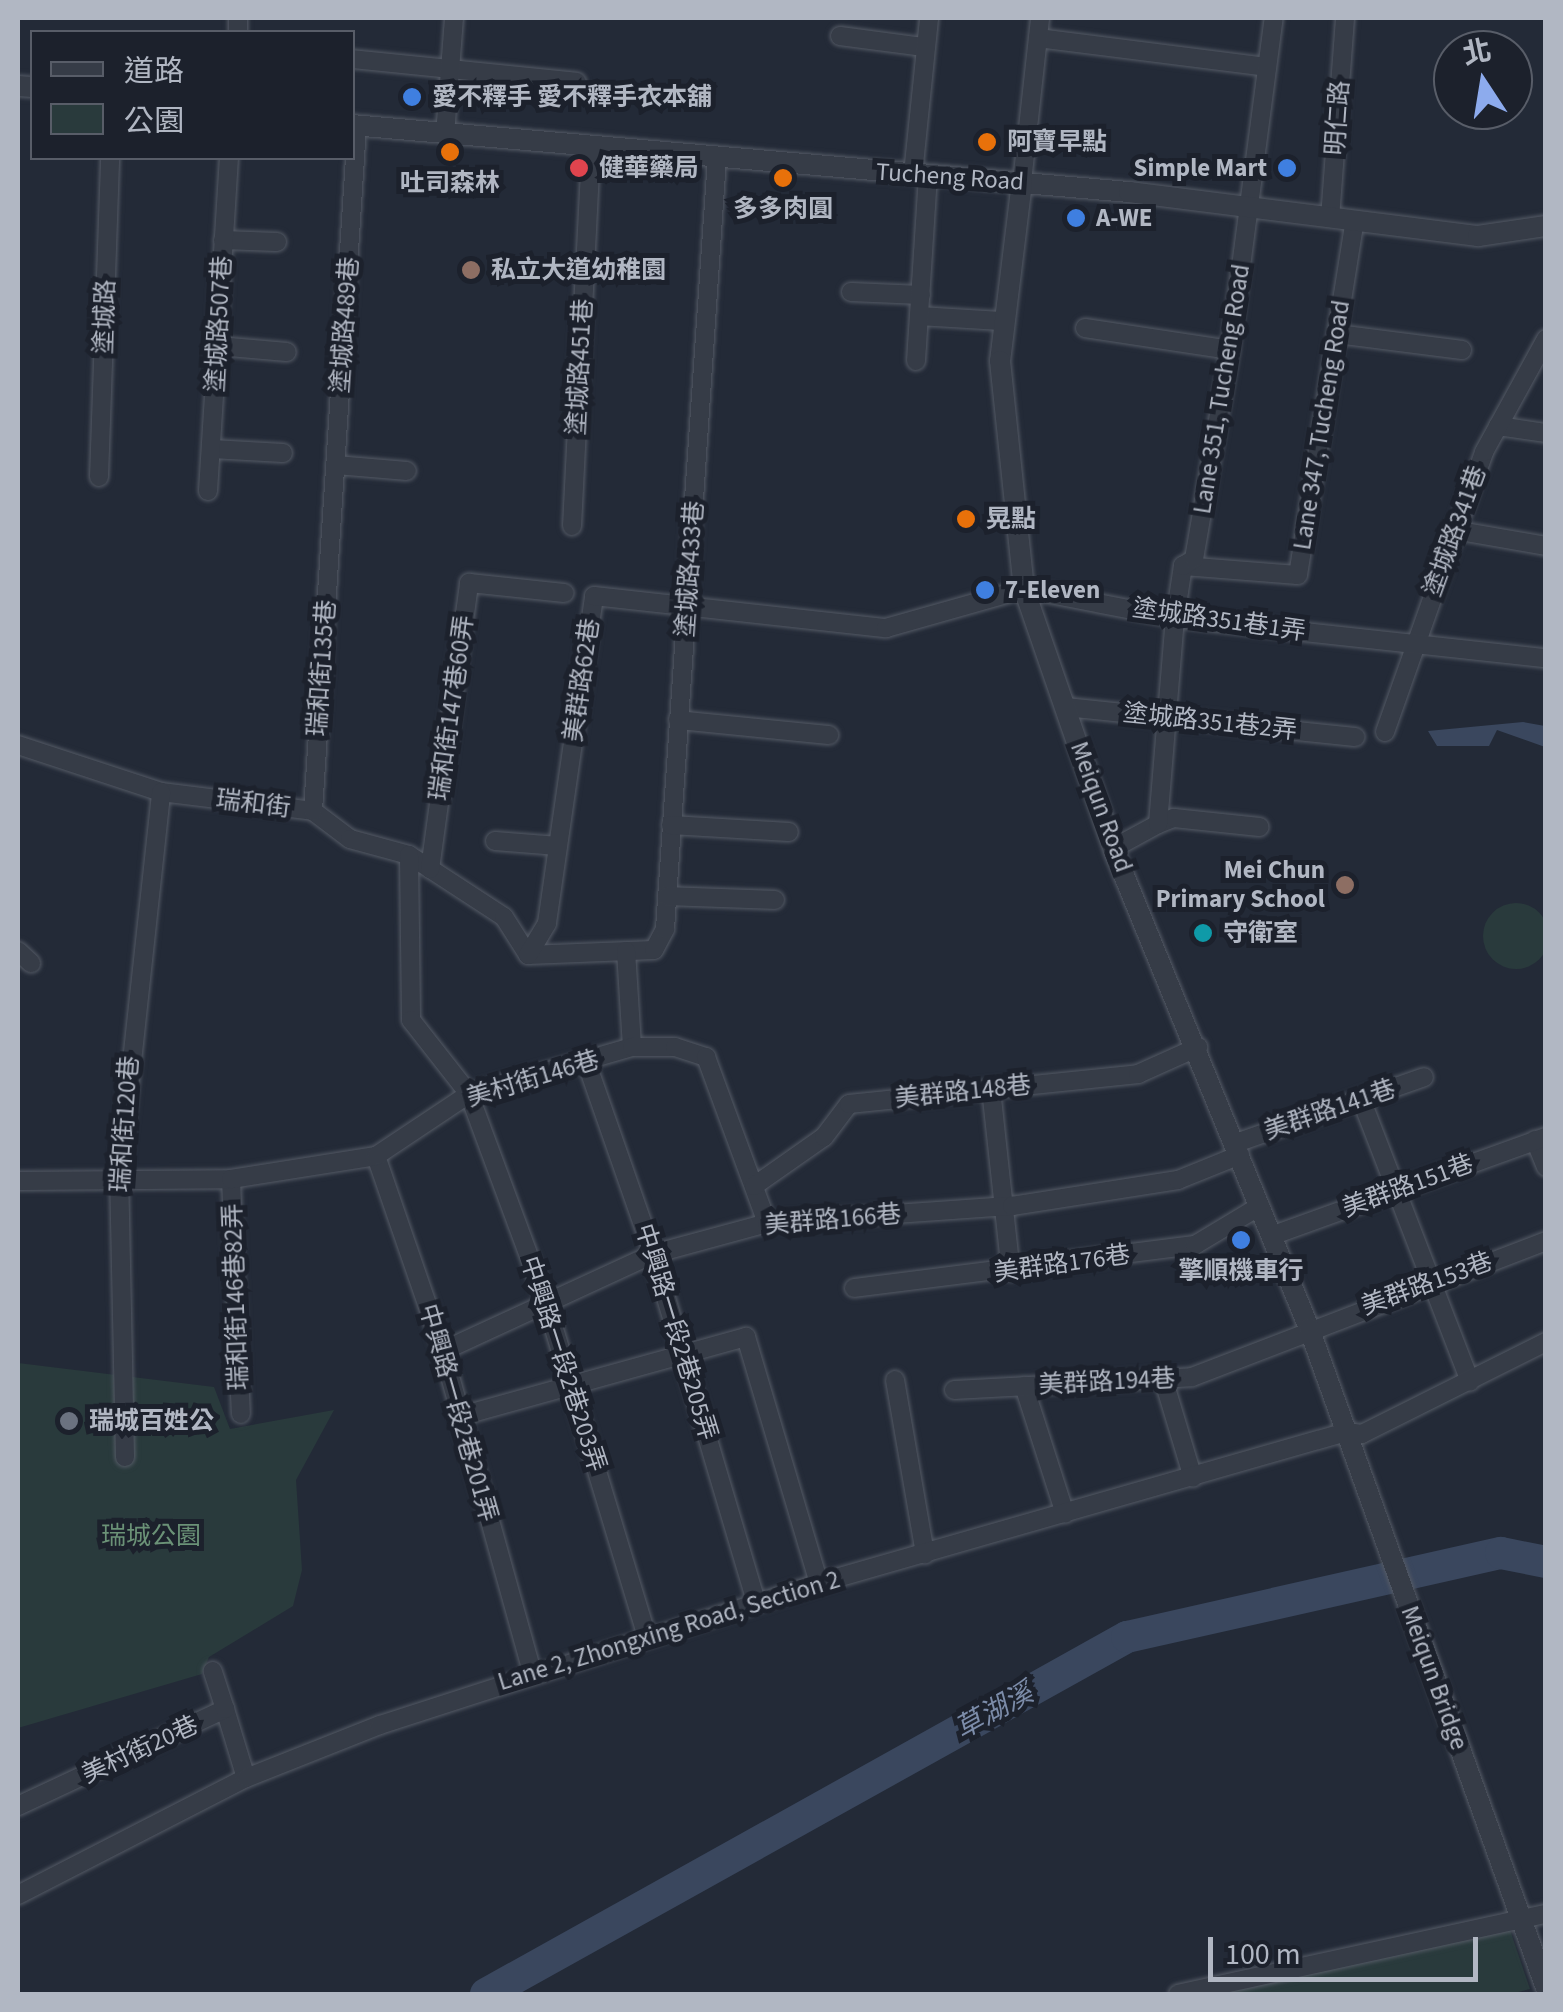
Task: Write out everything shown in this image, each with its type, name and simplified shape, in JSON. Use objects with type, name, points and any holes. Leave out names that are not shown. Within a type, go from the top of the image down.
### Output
[{"type":"street","points":[[445,136],[454,18]]},
{"type":"street","points":[[916,361],[921,295],[924,47],[929,18]]},
{"type":"street","points":[[1022,182],[1040,18]]},
{"type":"street","name":"Lane 351, Tucheng Road","points":[[1158,824],[1175,618],[1183,566],[1194,559],[1230,350],[1274,18]]},
{"type":"street","name":"明仁路","points":[[1330,218],[1345,18]]},
{"type":"street","points":[[840,36],[924,47]]},
{"type":"street","points":[[1038,38],[1266,67]]},
{"type":"street","points":[[355,59],[577,82]]},
{"type":"street","name":"Tucheng Road","points":[[355,125],[591,149],[1022,182],[1251,206],[1478,236],[1546,226]]},
{"type":"street","name":"塗城路451巷","points":[[572,526],[591,149]]},
{"type":"street","name":"塗城路433巷","points":[[626,952],[654,950],[665,929],[717,158]]},
{"type":"street","name":"塗城路","points":[[100,477],[110,160]]},
{"type":"street","name":"塗城路507巷","points":[[208,491],[229,160]]},
{"type":"street","name":"塗城路489巷","points":[[332,524],[353,160]]},
{"type":"street","name":"Meiqun Road","points":[[1022,182],[1000,321],[1024,589],[1114,848],[1310,1328],[1355,1460]]},
{"type":"street","name":"Lane 347, Tucheng Road","points":[[1183,566],[1298,574],[1355,221]]},
{"type":"street","points":[[223,240],[276,242]]},
{"type":"street","points":[[851,292],[921,295]]},
{"type":"street","points":[[919,316],[1000,321]]},
{"type":"street","points":[[1084,328],[1230,350]]},
{"type":"street","points":[[1337,334],[1462,350]]},
{"type":"street","name":"塗城路341巷","points":[[1385,732],[1454,530],[1498,426],[1546,339]]},
{"type":"street","points":[[218,346],[287,352]]},
{"type":"street","points":[[1498,426],[1546,433]]},
{"type":"street","points":[[212,449],[283,453]]},
{"type":"street","points":[[336,465],[407,470]]},
{"type":"street","name":"瑞和街135巷","points":[[313,811],[332,524]]},
{"type":"street","points":[[1454,530],[1546,546]]},
{"type":"street","name":"瑞和街147巷60弄","points":[[430,869],[470,582],[564,593]]},
{"type":"street","name":"美群路62巷","points":[[528,955],[546,922],[594,596],[886,628],[1024,589]]},
{"type":"street","name":"塗城路351巷1弄","points":[[1024,589],[1175,618],[1546,658]]},
{"type":"street","name":"塗城路351巷2弄","points":[[1065,707],[1355,737]]},
{"type":"street","points":[[678,720],[829,735]]},
{"type":"street","name":"瑞和街","points":[[18,745],[161,792],[313,811],[350,838],[409,856],[504,917],[528,955]]},
{"type":"street","name":"瑞和街120巷","points":[[125,1457],[119,1181],[161,792]]},
{"type":"street","points":[[1114,848],[1174,818],[1260,827]]},
{"type":"street","points":[[671,826],[789,832]]},
{"type":"street","points":[[496,841],[558,846]]},
{"type":"street","name":"中興路一段2巷203弄","points":[[409,856],[411,1020],[469,1094],[545,1299],[646,1637]]},
{"type":"street","points":[[667,896],[776,900]]},
{"type":"street","points":[[528,955],[626,952],[632,1047]]},
{"type":"street","name":"美村街146巷","points":[[18,1181],[231,1178],[376,1156],[469,1094],[587,1064],[632,1047],[674,1047],[706,1057],[767,1223]]},
{"type":"street","name":"美群路148巷","points":[[754,1186],[824,1137],[849,1104],[1138,1074],[1198,1047]]},
{"type":"street","name":"中興路一段2巷205弄","points":[[587,1064],[653,1254],[756,1602]]},
{"type":"street","name":"美群路141巷","points":[[1238,1149],[1424,1077]]},
{"type":"street","points":[[991,1090],[1012,1272]]},
{"type":"street","points":[[1361,1099],[1470,1382]]},
{"type":"street","points":[[1540,1138],[1546,1167]]},
{"type":"street","name":"美群路151巷","points":[[1271,1236],[1540,1138]]},
{"type":"street","name":"美群路166巷","points":[[443,1351],[545,1299],[653,1254],[767,1223],[1004,1206],[1178,1180],[1238,1149]]},
{"type":"street","name":"中興路一段2巷201弄","points":[[376,1156],[443,1351],[532,1673]]},
{"type":"street","name":"瑞和街146巷82弄","points":[[231,1178],[241,1414]]},
{"type":"street","name":"美群路176巷","points":[[854,1288],[1012,1272],[1195,1245],[1260,1206]]},
{"type":"street","name":"美群路153巷","points":[[1310,1328],[1546,1240]]},
{"type":"street","name":"美群路194巷","points":[[954,1390],[1192,1377],[1310,1328]]},
{"type":"street","points":[[461,1416],[746,1337],[820,1584]]},
{"type":"street","name":"Lane 2, Zhongxing Road, Section 2","points":[[18,1895],[246,1778],[532,1673],[756,1602],[1346,1432],[1362,1434],[1546,1342]]},
{"type":"street","points":[[1163,1378],[1193,1478]]},
{"type":"street","points":[[895,1380],[925,1554]]},
{"type":"street","points":[[1024,1386],[1065,1514]]},
{"type":"street","name":"Meiqun Bridge","points":[[1355,1460],[1546,1988]]},
{"type":"street","name":"美村街20巷","points":[[18,1806],[226,1710],[213,1671]]},
{"type":"street","points":[[226,1710],[246,1778]]},
{"type":"street","points":[[1178,1994],[1517,1907],[1546,1914]]},
{"type":"green space","points":[[1516,903],[1529,905],[1539,913],[1547,923],[1547,949],[1539,959],[1529,967],[1516,969],[1503,967],[1493,959],[1485,949],[1483,936],[1485,923],[1493,913],[1503,905]]},
{"type":"green space","name":"瑞城公園","points":[[18,1363],[214,1387],[230,1429],[334,1410],[296,1480],[302,1570],[293,1606],[209,1657],[202,1674],[18,1728]]},
{"type":"green space","points":[[1510,1930],[1530,1989],[1511,1994],[1221,1994]]},
{"type":"water","points":[[1523,722],[1545,726],[1545,747],[1497,730],[1489,746],[1437,746],[1428,731]]},
{"type":"waterway","name":"草湖溪","points":[[486,1994],[1127,1637],[1501,1553],[1546,1562]]},
{"type":"place","name":"愛不釋手 愛不釋手衣本舖","points":[[412,97]]},
{"type":"place","name":"阿寶早點","points":[[987,142]]},
{"type":"place","name":"吐司森林","points":[[450,152]]},
{"type":"place","name":"健華藥局","points":[[579,168]]},
{"type":"place","name":"Simple Mart","points":[[1287,168]]},
{"type":"place","name":"多多肉圓","points":[[783,178]]},
{"type":"place","name":"A-WE","points":[[1076,218]]},
{"type":"place","name":"私立大道幼稚園","points":[[471,270]]},
{"type":"place","name":"晃點","points":[[966,519]]},
{"type":"place","name":"7-Eleven","points":[[985,590]]},
{"type":"place","name":"Mei Chun Primary School","points":[[1345,885]]},
{"type":"place","name":"守衛室","points":[[1203,933]]},
{"type":"place","name":"擎順機車行","points":[[1241,1240]]},
{"type":"place","name":"瑞城百姓公","points":[[69,1421]]}]
